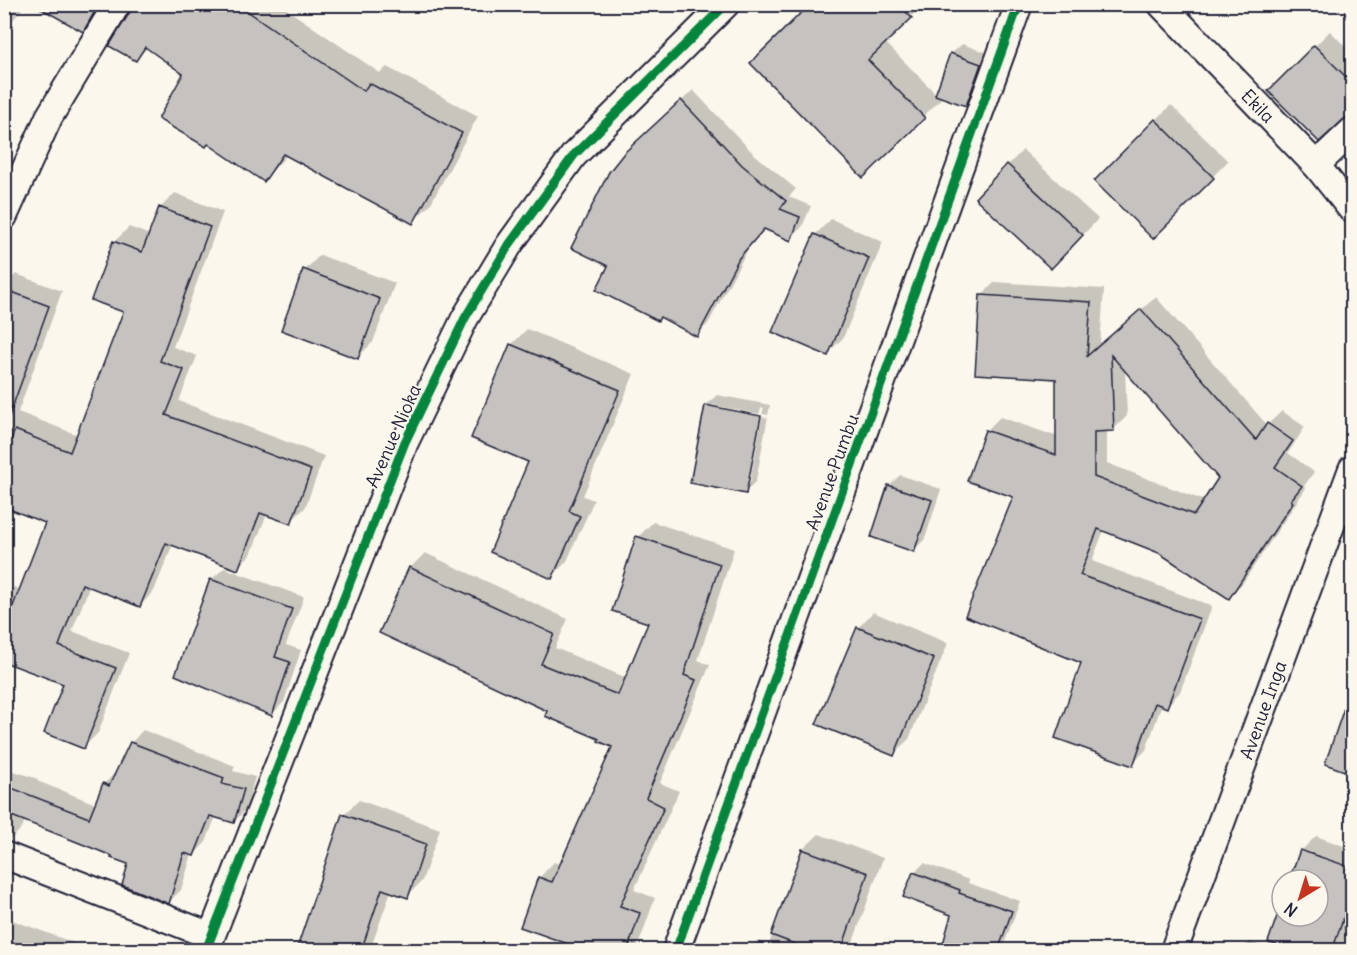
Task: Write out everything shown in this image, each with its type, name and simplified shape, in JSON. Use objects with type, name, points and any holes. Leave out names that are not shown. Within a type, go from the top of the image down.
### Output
[{"type":"street","points":[[4,216],[49,117],[117,4]]},
{"type":"street","name":"Avenue Nioka","points":[[209,943],[405,442],[465,318],[509,245],[574,155],[726,4]]},
{"type":"street","name":"Avenue Pumbu","points":[[676,951],[1019,4]]},
{"type":"street","name":"Ekila","points":[[1161,4],[1316,165],[1353,210]]},
{"type":"street","points":[[1316,165],[1353,131]]},
{"type":"street","name":"Avenue Inga","points":[[1174,951],[1353,469]]},
{"type":"street","points":[[4,855],[209,943]]},
{"type":"building","points":[[33,4],[99,4],[83,32]]},
{"type":"building","points":[[132,4],[237,4],[364,91],[369,83],[462,133],[413,224],[283,154],[264,182],[208,144],[206,147],[158,119],[183,74],[145,47],[136,61],[109,46],[130,12]]},
{"type":"building","points":[[810,4],[898,4],[912,18],[868,60],[925,118],[863,178],[750,63]]},
{"type":"building","points":[[1314,45],[1353,84],[1353,112],[1319,142],[1268,91]]},
{"type":"building","points":[[950,53],[981,64],[966,106],[935,95]]},
{"type":"building","points":[[681,100],[742,165],[786,201],[780,209],[800,217],[791,241],[764,229],[739,258],[697,337],[660,317],[658,321],[596,290],[608,266],[571,248],[609,172],[624,153]]},
{"type":"building","points":[[1155,119],[1214,178],[1153,239],[1094,181]]},
{"type":"building","points":[[1007,164],[1083,235],[1051,269],[975,198]]},
{"type":"building","points":[[159,207],[210,227],[160,361],[184,370],[166,415],[311,470],[291,524],[260,513],[238,570],[166,543],[140,607],[82,584],[59,646],[116,668],[84,749],[44,733],[63,684],[4,662],[4,603],[13,606],[45,523],[4,507],[4,457],[15,430],[70,452],[123,312],[91,300],[113,241],[142,252]]},
{"type":"building","points":[[814,234],[869,258],[828,356],[772,332]]},
{"type":"building","points":[[303,269],[380,299],[358,359],[281,330]]},
{"type":"building","points":[[4,289],[49,306],[8,419],[4,419]]},
{"type":"building","points":[[980,295],[1091,302],[1087,356],[1141,309],[1256,440],[1267,423],[1293,441],[1275,467],[1302,486],[1229,599],[1159,553],[1098,529],[1080,575],[1200,619],[1167,708],[1155,703],[1133,766],[1055,738],[1081,663],[965,616],[1013,497],[967,481],[985,430],[1056,455],[1056,379],[975,374]],"holes":[[[1111,355],[1218,478],[1194,515],[1094,477],[1094,432],[1114,431]]]},
{"type":"building","points":[[510,344],[620,390],[569,511],[580,516],[552,579],[490,552],[528,462],[471,438]]},
{"type":"building","points":[[705,405],[761,416],[746,494],[690,483]]},
{"type":"building","points":[[888,485],[932,500],[914,552],[871,537]]},
{"type":"building","points":[[636,536],[720,564],[684,675],[696,680],[646,798],[664,807],[620,906],[640,913],[627,951],[588,951],[520,927],[538,877],[552,882],[612,747],[598,741],[599,739],[545,716],[547,711],[379,633],[409,567],[554,634],[541,664],[618,695],[648,623],[612,611]]},
{"type":"building","points":[[210,579],[292,609],[275,657],[290,662],[272,716],[175,675]]},
{"type":"building","points":[[857,627],[934,659],[894,756],[816,724]]},
{"type":"building","points":[[1348,696],[1353,696],[1353,774],[1325,764]]},
{"type":"building","points":[[130,742],[224,778],[222,784],[244,789],[234,823],[210,816],[194,856],[184,853],[169,904],[122,885],[128,864],[4,813],[4,785],[89,818],[103,783],[109,786]]},
{"type":"building","points":[[342,814],[426,844],[408,898],[382,889],[361,951],[296,951]]},
{"type":"building","points":[[802,849],[868,873],[841,951],[813,951],[771,935]]},
{"type":"building","points":[[1300,850],[1353,868],[1353,891],[1332,951],[1292,951],[1268,942],[1273,928],[1330,928],[1330,868],[1293,868]]},
{"type":"building","points":[[913,872],[960,890],[959,893],[1012,911],[998,951],[941,951],[951,915],[903,897]]},
{"type":"cycle path","points":[[206,950],[405,442],[465,318],[509,245],[574,155],[726,4]]},
{"type":"cycle path","points":[[676,950],[1019,4]]}]
